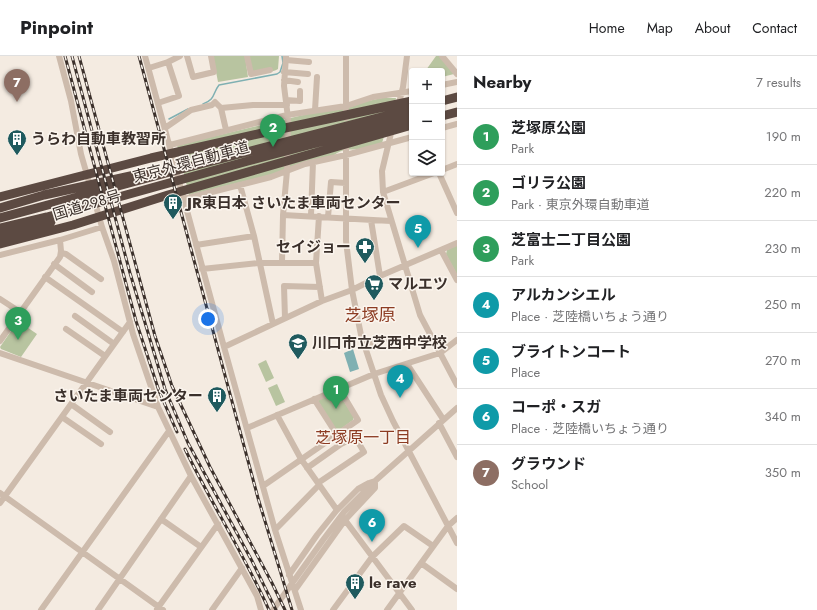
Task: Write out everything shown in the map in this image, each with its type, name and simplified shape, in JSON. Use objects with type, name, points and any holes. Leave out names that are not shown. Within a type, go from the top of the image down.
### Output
[{"type":"highway","points":[[445,94],[457,92]]},
{"type":"highway","points":[[445,100],[457,97]]},
{"type":"highway","name":"国道298号","points":[[0,197],[151,158],[409,102]]},
{"type":"highway","points":[[445,110],[457,107]]},
{"type":"highway","name":"東京外環自動車道","points":[[0,218],[409,110]]},
{"type":"highway","points":[[445,115],[457,112]]},
{"type":"highway","name":"東京外環自動車道","points":[[0,228],[47,217],[127,194],[409,119]]},
{"type":"highway","name":"国道298号","points":[[0,244],[73,225],[168,195],[409,126]]},
{"type":"highway","points":[[0,208],[44,195],[83,186],[166,169],[224,154],[246,152]]},
{"type":"highway","points":[[0,236],[46,223],[127,194]]},
{"type":"street","points":[[55,56],[59,56],[71,101],[81,154],[102,227],[114,261],[130,322],[158,407],[191,476],[257,596],[261,610]]},
{"type":"street","points":[[145,56],[202,269],[275,530],[300,610]]},
{"type":"street","points":[[149,68],[168,62],[180,56]]},
{"type":"street","points":[[187,56],[193,77],[214,72],[211,56]]},
{"type":"street","points":[[247,56],[251,74],[270,70]]},
{"type":"street","points":[[346,56],[347,247],[352,290],[364,345],[393,421],[457,543]]},
{"type":"street","points":[[407,56],[402,94],[382,171],[383,192],[420,315],[457,385]]},
{"type":"street","points":[[442,56],[457,74]]},
{"type":"street","points":[[282,262],[283,215],[288,171],[287,115],[284,72],[286,58],[309,62]]},
{"type":"street","points":[[158,102],[179,96],[168,62]]},
{"type":"street","points":[[284,72],[308,74]]},
{"type":"street","points":[[315,110],[317,78]]},
{"type":"street","points":[[284,80],[298,82]]},
{"type":"street","points":[[445,84],[457,82]]},
{"type":"street","points":[[221,108],[300,101],[300,91]]},
{"type":"street","points":[[170,145],[287,115],[346,106],[373,97],[409,93]]},
{"type":"street","points":[[165,128],[191,110],[208,106],[215,102],[221,108],[226,130]]},
{"type":"street","points":[[445,127],[457,124]]},
{"type":"street","points":[[184,199],[240,185],[313,162],[346,155],[409,138]]},
{"type":"street","points":[[311,216],[313,162]]},
{"type":"street","points":[[445,169],[457,164]]},
{"type":"street","points":[[383,192],[426,176]]},
{"type":"street","points":[[440,176],[457,213]]},
{"type":"street","points":[[328,217],[330,182],[346,183]]},
{"type":"street","points":[[240,185],[254,236],[273,324]]},
{"type":"street","points":[[283,215],[391,221]]},
{"type":"street","points":[[319,216],[316,263],[322,302]]},
{"type":"street","points":[[371,220],[380,276]]},
{"type":"street","points":[[0,255],[60,240],[102,227]]},
{"type":"street","points":[[196,245],[254,236]]},
{"type":"street","points":[[1,338],[61,253],[60,240]]},
{"type":"street","points":[[224,347],[285,318],[457,243]]},
{"type":"street","points":[[441,250],[457,280]]},
{"type":"street","points":[[61,253],[66,254],[101,279]]},
{"type":"street","points":[[202,269],[259,262],[316,263]]},
{"type":"street","points":[[54,264],[92,292]]},
{"type":"street","points":[[45,277],[123,332]]},
{"type":"street","points":[[285,318],[284,286],[320,287]]},
{"type":"street","points":[[0,299],[20,312]]},
{"type":"street","points":[[75,316],[114,344]]},
{"type":"street","points":[[0,503],[2,494],[71,404],[130,322]]},
{"type":"street","points":[[66,328],[106,356]]},
{"type":"street","points":[[364,345],[388,338]]},
{"type":"street","points":[[247,428],[374,374],[440,353],[457,340]]},
{"type":"street","points":[[0,353],[158,407]]},
{"type":"street","points":[[407,364],[441,421],[457,457]]},
{"type":"street","points":[[263,486],[358,420],[339,388]]},
{"type":"street","points":[[314,399],[337,435]]},
{"type":"street","points":[[71,404],[110,432]]},
{"type":"street","points":[[273,610],[322,540],[354,502],[457,408]]},
{"type":"street","points":[[277,414],[301,459],[337,510]]},
{"type":"street","points":[[62,416],[102,444]]},
{"type":"street","points":[[41,610],[169,431]]},
{"type":"street","points":[[275,530],[319,484],[364,452],[355,437],[341,444],[307,468]]},
{"type":"street","points":[[98,610],[191,476]]},
{"type":"street","points":[[289,575],[317,535],[337,510],[358,489],[369,483],[375,482]]},
{"type":"street","points":[[295,590],[345,520],[375,488],[375,482]]},
{"type":"street","points":[[2,494],[160,609],[218,524]]},
{"type":"street","points":[[387,610],[448,526],[457,518]]},
{"type":"street","points":[[161,519],[201,547]]},
{"type":"street","points":[[345,520],[412,610]]},
{"type":"street","points":[[333,610],[372,557],[404,526],[433,546]]},
{"type":"street","points":[[421,563],[457,590]]},
{"type":"street","points":[[212,610],[242,568]]},
{"type":"green space","points":[[213,56],[245,56],[248,77],[218,82]]},
{"type":"green space","points":[[249,56],[279,56],[278,69],[265,72],[251,70]]},
{"type":"green space","points":[[436,56],[440,56],[454,74],[445,76],[445,68],[427,68]]},
{"type":"green space","points":[[382,98],[396,98],[382,143],[363,149],[343,151],[336,153],[333,156],[270,175],[189,195],[177,145]]},
{"type":"green space","points":[[457,245],[457,275],[446,254],[447,250]]},
{"type":"green space","points":[[18,321],[37,334],[21,357],[1,349],[0,347]]},
{"type":"green space","points":[[266,360],[274,378],[266,382],[258,364]]},
{"type":"green space","points":[[277,384],[285,402],[276,406],[268,388]]},
{"type":"green space","points":[[335,392],[339,394],[354,417],[353,420],[338,431],[318,401],[319,399]]},
{"type":"water","points":[[353,349],[359,369],[350,372],[344,353]]},
{"type":"waterway","points":[[203,104],[212,98],[219,85],[277,74],[280,72],[283,63],[282,56]]},
{"type":"waterway","points":[[169,119],[188,109]]},
{"type":"railway","points":[[65,56],[136,321],[159,391],[177,432]]},
{"type":"railway","points":[[72,56],[130,273],[165,389],[188,443],[252,561],[276,610]]},
{"type":"railway","points":[[79,56],[155,336],[172,386],[210,467],[285,610]]},
{"type":"railway","points":[[139,56],[258,498],[292,610]]},
{"type":"railway","points":[[185,449],[249,569],[269,610]]},
{"type":"place","name":"グラウンド","points":[[17,102]]},
{"type":"place","name":"ゴリラ公園","points":[[273,147]]},
{"type":"place","name":"うらわ自動車教習所","points":[[17,156]]},
{"type":"place","name":"JR東日本 さいたま車両センター","points":[[173,220]]},
{"type":"place","name":"ブライトンコート","points":[[418,248]]},
{"type":"place","name":"セイジョー","points":[[365,264]]},
{"type":"place","name":"マルエツ","points":[[374,301]]},
{"type":"place","name":"芝富士二丁目公園","points":[[18,340]]},
{"type":"place","name":"川口市立芝西中学校","points":[[298,360]]},
{"type":"place","name":"アルカンシエル","points":[[400,398]]},
{"type":"place","name":"芝塚原公園","points":[[336,409]]},
{"type":"place","name":"さいたま車両センター","points":[[217,413]]},
{"type":"place","name":"コーポ・スガ","points":[[372,542]]},
{"type":"place","name":"le rave","points":[[355,600]]},
{"type":"district","name":"芝塚原","points":[[370,315]]},
{"type":"district","name":"芝塚原一丁目","points":[[363,437]]}]
